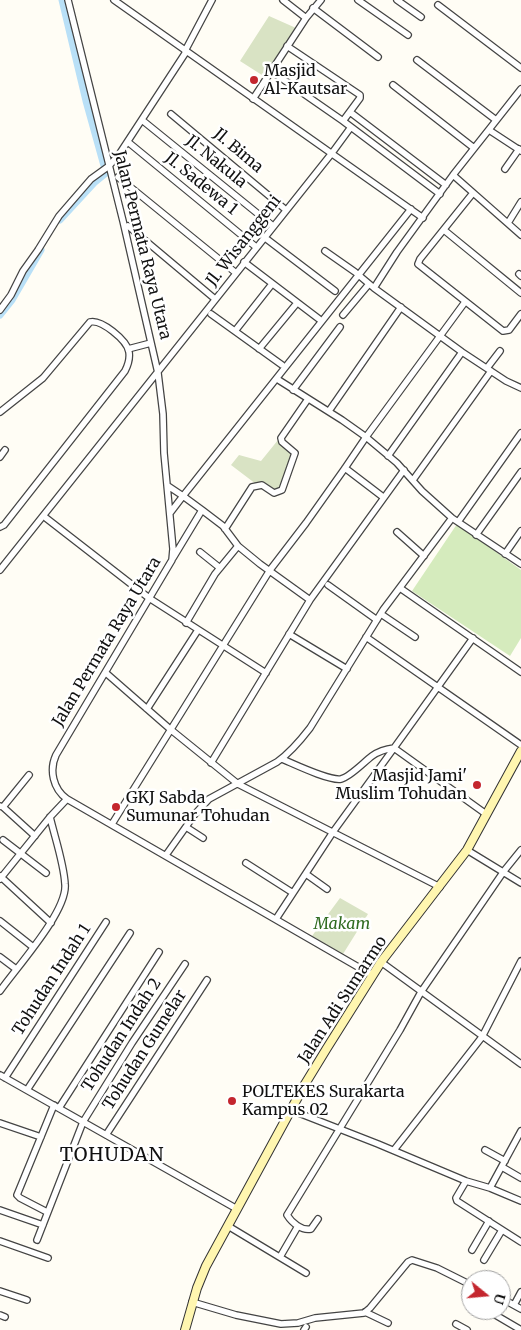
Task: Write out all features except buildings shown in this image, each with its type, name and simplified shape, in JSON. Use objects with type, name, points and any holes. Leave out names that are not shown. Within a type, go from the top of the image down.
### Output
[{"type":"main road","name":"Jalan Adi Sumarmo","points":[[185,1330],[192,1302],[202,1275],[228,1226],[232,1207],[372,975],[467,850],[521,751]]},
{"type":"street","name":"Jalan Permata Raya Utara","points":[[68,0],[106,168],[157,374],[163,414],[172,560],[62,744],[52,765],[56,786],[67,799],[372,975]]},
{"type":"street","points":[[114,0],[423,218]]},
{"type":"street","points":[[0,310],[59,216],[91,179],[106,168],[128,142],[186,51],[212,0]]},
{"type":"street","points":[[283,0],[306,18]]},
{"type":"street","points":[[252,98],[306,18],[321,0]]},
{"type":"street","points":[[358,0],[408,35]]},
{"type":"street","points":[[398,0],[420,17]]},
{"type":"street","points":[[438,5],[521,68]]},
{"type":"street","points":[[314,8],[378,57]]},
{"type":"street","points":[[287,46],[360,95],[360,98],[343,121]]},
{"type":"street","points":[[417,60],[496,120]]},
{"type":"street","points":[[270,71],[343,121],[440,194]]},
{"type":"street","points":[[393,85],[474,148]]},
{"type":"street","points":[[344,315],[372,286],[453,175],[521,89]]},
{"type":"street","points":[[350,112],[446,185]]},
{"type":"street","name":"Jl. Bima","points":[[171,114],[286,210]]},
{"type":"street","name":"Jl. Nakula","points":[[142,120],[273,226]]},
{"type":"street","name":"Jl. Wisanggeni","points":[[0,570],[152,381],[351,127]]},
{"type":"street","points":[[489,130],[520,150],[505,169]]},
{"type":"street","name":"Jl. Sadewa 1","points":[[128,142],[256,247]]},
{"type":"street","points":[[398,162],[404,154]]},
{"type":"street","points":[[418,177],[424,169]]},
{"type":"street","points":[[453,175],[521,235]]},
{"type":"street","points":[[118,177],[236,273]]},
{"type":"street","points":[[473,193],[418,264],[498,328],[506,332],[521,314]]},
{"type":"street","points":[[508,223],[521,202]]},
{"type":"street","points":[[170,513],[411,209]]},
{"type":"street","points":[[128,226],[215,300]]},
{"type":"street","points":[[444,230],[521,293]]},
{"type":"street","points":[[264,237],[335,291]]},
{"type":"street","points":[[325,251],[462,352],[521,388]]},
{"type":"street","points":[[244,262],[319,319]]},
{"type":"street","points":[[235,331],[272,284]]},
{"type":"street","points":[[112,824],[270,570],[465,302]]},
{"type":"street","points":[[259,349],[297,303]]},
{"type":"street","points":[[329,411],[401,307]]},
{"type":"street","points":[[211,314],[282,365]]},
{"type":"street","points":[[0,412],[43,378],[91,322],[95,321],[103,325],[123,340],[128,349],[129,358],[125,371],[4,525],[0,527]]},
{"type":"street","points":[[293,390],[340,327]]},
{"type":"street","points":[[128,349],[149,344]]},
{"type":"street","points":[[413,480],[489,370],[500,351]]},
{"type":"street","points":[[388,456],[462,352]]},
{"type":"street","points":[[277,379],[329,411],[366,437],[404,470],[428,497],[455,520],[521,564]]},
{"type":"street","points":[[225,528],[252,487],[262,486],[274,493],[282,490],[295,453],[282,442],[281,438],[308,399]]},
{"type":"street","points":[[166,855],[195,814],[209,799],[282,759],[299,742],[310,728],[381,614],[424,556],[455,520],[521,434]]},
{"type":"street","points":[[0,457],[5,450]]},
{"type":"street","points":[[345,468],[383,497]]},
{"type":"street","points":[[211,763],[310,600],[404,470]]},
{"type":"street","points":[[476,534],[521,472]]},
{"type":"street","points":[[168,486],[225,528],[238,546],[260,564],[310,600]]},
{"type":"street","points":[[172,560],[202,510]]},
{"type":"street","points":[[46,518],[149,598],[266,673]]},
{"type":"street","points":[[505,554],[521,531]]},
{"type":"street","points":[[397,532],[424,556]]},
{"type":"street","points":[[186,623],[201,596],[238,546]]},
{"type":"street","points":[[200,552],[220,568]]},
{"type":"street","points":[[328,586],[377,620]]},
{"type":"street","points":[[400,588],[521,672]]},
{"type":"street","points":[[381,614],[415,637]]},
{"type":"street","points":[[147,709],[198,630]]},
{"type":"street","points":[[289,634],[347,669]]},
{"type":"street","points":[[366,637],[521,745]]},
{"type":"street","points":[[276,919],[333,832],[473,638]]},
{"type":"street","points":[[106,673],[170,729],[238,784],[440,887]]},
{"type":"street","points":[[282,759],[338,779],[344,778],[374,755],[394,748],[486,814]]},
{"type":"street","points":[[29,775],[1,807],[35,836]]},
{"type":"street","points":[[51,923],[0,878],[67,799]]},
{"type":"street","points":[[0,991],[51,923],[63,896],[65,884],[51,816]]},
{"type":"street","points":[[186,827],[203,838]]},
{"type":"street","points":[[3,840],[46,873]]},
{"type":"street","points":[[467,850],[521,883]]},
{"type":"street","points":[[318,1219],[309,1230],[298,1226],[288,1217],[288,1212],[422,992],[521,850]]},
{"type":"street","points":[[246,863],[293,893]]},
{"type":"street","points":[[306,874],[327,889]]},
{"type":"street","points":[[0,922],[33,947]]},
{"type":"street","name":"Tohudan Indah 1","points":[[3,1077],[106,922]]},
{"type":"street","points":[[27,1090],[130,933]]},
{"type":"street","points":[[47,1212],[17,1195],[41,1137],[56,1107],[159,952]]},
{"type":"street","points":[[0,957],[16,969]]},
{"type":"street","points":[[394,1150],[482,1036],[521,961]]},
{"type":"street","points":[[381,962],[521,1064]]},
{"type":"street","name":"Tohudan Indah 2","points":[[37,1240],[83,1122],[132,1043],[185,964]]},
{"type":"street","name":"Tohudan Gumelar","points":[[106,1135],[207,980]]},
{"type":"street","points":[[3,1077],[232,1207]]},
{"type":"street","points":[[291,1110],[394,1150],[466,1181],[490,1188],[521,1201]]},
{"type":"street","points":[[0,1123],[41,1137]]},
{"type":"street","points":[[490,1188],[521,1131]]},
{"type":"street","points":[[485,1150],[521,1178]]},
{"type":"street","points":[[466,1181],[456,1200],[521,1242]]},
{"type":"street","points":[[0,1210],[43,1225]]},
{"type":"street","points":[[472,1250],[489,1221]]},
{"type":"street","points":[[228,1226],[306,1273]]},
{"type":"street","points":[[280,1257],[298,1226]]},
{"type":"street","points":[[484,1260],[502,1230]]},
{"type":"street","points":[[0,1241],[48,1258]]},
{"type":"street","points":[[366,1312],[408,1262],[412,1260],[437,1268],[461,1280]]},
{"type":"street","points":[[0,1290],[27,1300]]},
{"type":"street","points":[[514,1305],[521,1292]]},
{"type":"street","points":[[192,1302],[244,1317],[281,1324],[366,1312],[389,1327]]},
{"type":"street","points":[[511,1303],[521,1309]]},
{"type":"street","points":[[500,1320],[511,1328],[521,1330]]},
{"type":"street","points":[[456,1324],[467,1330]]},
{"type":"green space","points":[[269,16],[296,28],[265,77],[240,61]]},
{"type":"green space","points":[[278,440],[293,452],[282,489],[278,492],[256,484],[231,465],[239,455],[261,461]]},
{"type":"green space","points":[[457,524],[521,570],[521,638],[510,656],[412,591]]},
{"type":"green space","name":"Makam","points":[[340,898],[368,914],[343,954],[312,936]]},
{"type":"waterway","points":[[60,220],[95,182],[106,173],[86,101],[62,0]]},
{"type":"waterway","points":[[0,315],[12,300],[41,250]]},
{"type":"place","name":"Masjid Al-Kautsar","points":[[254,80]]},
{"type":"place","name":"Masjid Jami' Muslim Tohudan","points":[[477,785]]},
{"type":"place","name":"GKJ Sabda Sumunar Tohudan","points":[[116,807]]},
{"type":"place","name":"POLTEKES Surakarta Kampus 02","points":[[232,1101]]},
{"type":"district","name":"TOHUDAN","points":[[112,1156]]}]
